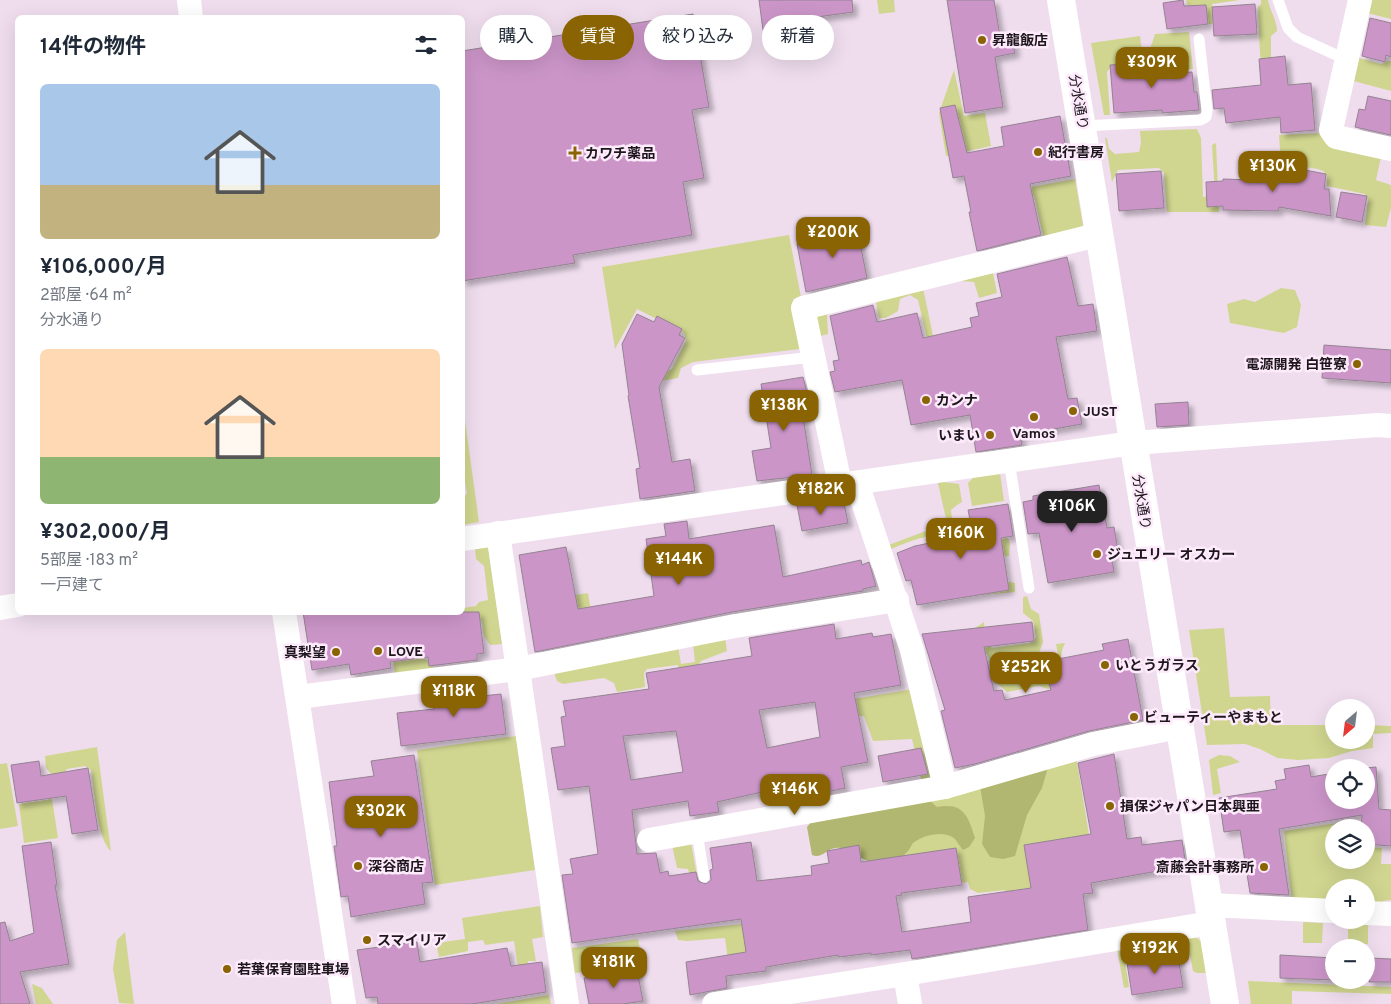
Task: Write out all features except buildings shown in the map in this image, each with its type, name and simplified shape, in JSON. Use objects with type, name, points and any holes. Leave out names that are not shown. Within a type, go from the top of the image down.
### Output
[{"type":"street","points":[[188,0],[190,15]]},
{"type":"street","name":"分水通り","points":[[1061,0],[1101,234],[1133,443],[1225,1004]]},
{"type":"street","points":[[1360,0],[1331,130],[1336,137],[1391,149]]},
{"type":"street","points":[[945,787],[912,650],[896,600],[848,484],[813,357],[803,308],[1101,234]]},
{"type":"street","points":[[465,538],[1133,443],[1391,426]]},
{"type":"street","points":[[498,533],[567,1004]]},
{"type":"street","points":[[298,697],[518,669],[735,626],[896,600]]},
{"type":"street","points":[[0,608],[15,606]]},
{"type":"street","points":[[284,615],[344,1004]]},
{"type":"street","points":[[649,840],[945,787],[1092,744],[1179,727]]},
{"type":"street","points":[[720,1004],[905,974],[1210,914],[1325,911]]},
{"type":"street","points":[[1375,913],[1391,914]]},
{"type":"street","points":[[905,974],[910,1004]]},
{"type":"lane","points":[[1278,0],[1288,28],[1297,37],[1346,60]]},
{"type":"lane","points":[[1083,126],[1200,120],[1206,117],[1207,111],[1199,39]]},
{"type":"lane","points":[[697,370],[813,357]]},
{"type":"lane","points":[[1009,461],[1030,588]]},
{"type":"lane","points":[[697,832],[704,877]]},
{"type":"green space","points":[[877,0],[894,0],[895,12],[879,14]]},
{"type":"green space","points":[[1186,0],[1240,0],[1212,4],[1214,24],[1208,24],[1206,5],[1188,6]]},
{"type":"green space","points":[[1261,0],[1268,0],[1277,31],[1271,36],[1271,64],[1261,65],[1258,7],[1261,4]]},
{"type":"green space","points":[[1366,0],[1391,0],[1391,19],[1363,12]]},
{"type":"green space","points":[[1189,32],[1193,69],[1164,71],[1158,59],[1113,65],[1107,72],[1110,115],[1104,115],[1091,43],[1140,36],[1142,51],[1150,49],[1155,34]]},
{"type":"green space","points":[[1356,57],[1381,64],[1391,61],[1391,91],[1350,80]]},
{"type":"green space","points":[[954,70],[964,116],[985,113],[991,146],[946,156],[939,113]]},
{"type":"green space","points":[[1197,129],[1201,138],[1203,197],[1215,195],[1212,145],[1216,143],[1219,212],[1167,212],[1164,173],[1159,168],[1118,170],[1112,182],[1105,138],[1107,138],[1109,149],[1115,154],[1139,152],[1141,143],[1140,131]]},
{"type":"green space","points":[[1324,133],[1381,157],[1376,180],[1391,185],[1391,208],[1386,227],[1365,225],[1368,200],[1365,194],[1327,186],[1326,174],[1323,171],[1281,166],[1279,135]]},
{"type":"green space","points":[[1075,179],[1083,225],[1077,231],[1044,240],[1034,196],[989,205],[987,195]]},
{"type":"green space","points":[[789,235],[801,297],[793,299],[800,349],[693,362],[681,368],[678,378],[654,382],[664,372],[672,369],[686,341],[684,333],[637,309],[615,349],[602,267]]},
{"type":"green space","points":[[993,273],[997,293],[979,298],[974,282],[961,281],[938,284]]},
{"type":"green space","points":[[923,288],[934,340],[932,360],[918,300],[910,295],[900,299],[898,311],[886,318],[879,318],[876,302],[832,312],[827,315],[828,334],[820,336],[812,310]]},
{"type":"green space","points":[[1281,288],[1295,290],[1301,305],[1297,327],[1284,333],[1230,323],[1227,304],[1244,299],[1255,302]]},
{"type":"green space","points":[[465,420],[479,522],[465,525],[465,496],[467,493],[465,482]]},
{"type":"green space","points":[[1000,473],[1004,501],[972,506],[968,483],[974,477]]},
{"type":"green space","points":[[937,479],[943,482],[959,484],[962,502],[951,510],[955,543],[962,546],[1008,538],[1010,544],[1009,556],[973,559],[1006,581],[1015,583],[1015,592],[980,595],[960,592],[952,539],[929,536],[891,549],[886,546],[947,523]]},
{"type":"green space","points":[[488,546],[502,644],[490,645],[484,636],[482,622],[479,619],[421,657],[426,660],[432,659],[434,670],[395,674],[386,617],[465,615],[465,608],[476,606],[479,602],[488,600],[484,566],[476,559],[475,548]]},
{"type":"green space","points":[[588,593],[595,635],[542,600]]},
{"type":"green space","points":[[1027,596],[1031,609],[1039,614],[1043,642],[1038,656],[1044,666],[1059,660],[1056,644],[1065,643],[1061,659],[1064,686],[1048,689],[1039,686],[1007,692],[994,681],[989,658],[973,634],[975,628],[984,622],[986,643],[992,648],[1030,643],[1036,637],[1033,621],[1023,613],[1023,597]]},
{"type":"green space","points":[[1224,628],[1230,697],[1270,696],[1271,725],[1325,725],[1325,749],[1366,749],[1329,758],[1298,760],[1277,758],[1245,744],[1207,745],[1189,630]]},
{"type":"green space","points":[[725,637],[727,651],[701,661],[697,668],[682,670],[677,665],[647,669],[644,673],[645,687],[617,692],[614,683],[604,678],[563,684],[557,681],[553,670],[678,646],[681,664],[695,662],[693,644]]},
{"type":"green space","points":[[913,689],[937,780],[922,783],[912,739],[873,741],[864,716],[835,720],[830,703]]},
{"type":"green space","points":[[1375,725],[1391,726],[1391,733],[1375,734]]},
{"type":"green space","points":[[516,736],[535,870],[435,885],[417,750]]},
{"type":"green space","points":[[97,747],[111,851],[106,845],[99,825],[91,770],[85,766],[67,769],[62,776],[53,776],[46,768],[45,756]]},
{"type":"green space","points":[[1219,755],[1230,756],[1240,762],[1217,769],[1221,793],[1213,795],[1209,760]]},
{"type":"green space","points":[[1076,756],[1094,865],[1073,885],[1014,890],[1015,916],[1011,917],[1005,890],[978,893],[970,889],[968,882],[904,891],[889,806]]},
{"type":"green space","points":[[7,763],[18,826],[0,829],[0,764]]},
{"type":"green space","points":[[1049,764],[1042,788],[1027,815],[1015,856],[1003,859],[990,857],[982,844],[985,816],[980,786]]},
{"type":"green space","points":[[927,798],[937,807],[953,806],[963,812],[970,823],[975,838],[969,847],[963,850],[954,838],[939,834],[917,840],[904,855],[893,862],[868,861],[848,850],[840,848],[833,849],[819,856],[812,855],[807,827],[813,820]]},
{"type":"green space","points":[[52,799],[58,838],[24,843],[19,804]]},
{"type":"green space","points":[[1325,825],[1325,869],[1375,869],[1375,848],[1382,848],[1381,864],[1391,864],[1391,900],[1383,901],[1384,908],[1375,908],[1375,879],[1325,879],[1325,905],[1292,903],[1284,831]]},
{"type":"green space","points":[[691,842],[699,887],[693,888],[688,869],[677,868],[672,845]]},
{"type":"green space","points":[[540,906],[543,937],[532,939],[536,961],[528,961],[528,966],[518,967],[514,941],[485,945],[483,940],[468,942],[468,951],[439,957],[436,943],[465,939],[462,918]]},
{"type":"green space","points":[[1303,922],[1323,923],[1322,943],[1303,943]]},
{"type":"green space","points":[[742,924],[748,964],[729,967],[725,938],[678,940],[675,931]]},
{"type":"green space","points":[[1348,929],[1368,929],[1368,939],[1348,939]]},
{"type":"green space","points":[[125,932],[134,1004],[119,1003],[113,969],[117,940]]},
{"type":"green space","points":[[1193,935],[1202,942],[1207,973],[1193,971],[1189,950],[1186,947],[1163,951],[1160,956],[1125,962],[1129,987],[1124,988],[1117,948]]},
{"type":"green space","points":[[638,939],[643,964],[575,973],[572,948]]},
{"type":"green space","points":[[1248,981],[1325,984],[1325,989],[1375,989],[1375,986],[1391,987],[1391,994],[1292,991],[1292,1004],[1251,1004]]},
{"type":"green space","points":[[32,984],[42,988],[53,1004],[36,1004]]},
{"type":"green space","points":[[549,995],[551,1004],[496,1004]]},
{"type":"place","name":"昇龍飯店","points":[[982,40]]},
{"type":"place","name":"紀行書房","points":[[1038,152]]},
{"type":"place","name":"カワチ薬品","points":[[575,153]]},
{"type":"place","name":"電源開発 白笹寮","points":[[1357,364]]},
{"type":"place","name":"カンナ","points":[[926,400]]},
{"type":"place","name":"JUST","points":[[1073,411]]},
{"type":"place","name":"Vamos","points":[[1034,417]]},
{"type":"place","name":"いまい","points":[[990,435]]},
{"type":"place","name":"ジュエリー オスカー","points":[[1097,554]]},
{"type":"place","name":"LOVE","points":[[378,651]]},
{"type":"place","name":"真梨望","points":[[336,652]]},
{"type":"place","name":"いとうガラス","points":[[1105,665]]},
{"type":"place","name":"ビューティーやまもと","points":[[1134,717]]},
{"type":"place","name":"損保ジャパン日本興亜","points":[[1110,806]]},
{"type":"place","name":"深谷商店","points":[[358,866]]},
{"type":"place","name":"斎藤会計事務所","points":[[1264,867]]},
{"type":"place","name":"スマイリア","points":[[367,940]]},
{"type":"place","name":"若葉保育園駐車場","points":[[227,969]]}]
